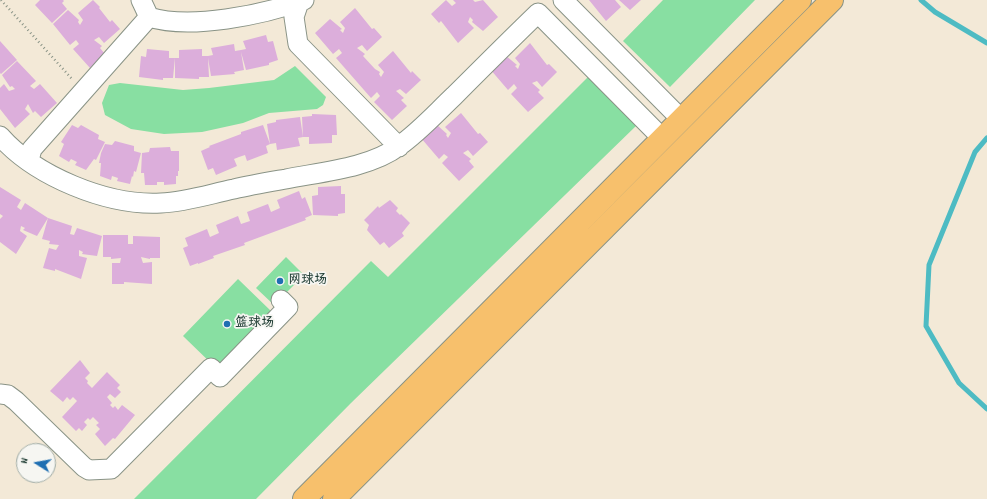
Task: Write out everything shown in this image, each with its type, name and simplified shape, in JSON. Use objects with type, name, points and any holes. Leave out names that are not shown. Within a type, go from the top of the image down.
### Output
[{"type":"highway","points":[[304,499],[800,0]]},
{"type":"highway","points":[[334,499],[825,7]]},
{"type":"lane","points":[[141,0],[149,17],[162,21],[219,20],[301,1]]},
{"type":"lane","points":[[563,0],[681,119]]},
{"type":"lane","points":[[301,1],[294,17],[298,44],[399,146]]},
{"type":"lane","points":[[0,136],[12,149],[29,160],[36,167],[63,181],[109,198],[132,202],[161,203],[200,198],[233,189],[340,169],[382,156],[399,146],[430,118],[538,13],[663,139]]},
{"type":"lane","points":[[29,160],[32,149],[149,17]]},
{"type":"lane","points":[[3,391],[84,467],[89,470],[111,469],[211,368],[220,377],[288,307],[281,300]]},
{"type":"path","points":[[1,0],[83,92]]},
{"type":"green space","points":[[663,0],[755,0],[670,87],[623,41]]},
{"type":"green space","points":[[295,66],[326,97],[323,105],[317,109],[269,113],[243,123],[202,132],[164,134],[131,129],[105,115],[102,103],[109,85],[120,83],[183,90],[209,88],[274,80]]},
{"type":"green space","points":[[589,76],[637,125],[351,403],[256,499],[134,499],[371,261],[388,277]]},
{"type":"green space","name":"网球场","points":[[286,257],[304,275],[274,305],[256,288]]},
{"type":"green space","name":"篮球场","points":[[238,279],[272,312],[217,369],[183,336]]},
{"type":"building","points":[[40,0],[63,0],[64,1],[62,3],[67,9],[52,23],[35,5]]},
{"type":"building","points":[[93,0],[100,7],[99,8],[110,22],[112,20],[120,29],[104,43],[99,37],[94,40],[102,46],[100,48],[105,54],[90,68],[73,49],[79,44],[76,40],[70,45],[53,24],[68,10],[79,20],[78,22],[80,25],[83,20],[78,13]]},
{"type":"building","points":[[446,0],[452,6],[456,3],[453,0],[473,0],[475,2],[483,0],[498,17],[483,31],[472,22],[473,20],[470,17],[468,22],[474,28],[458,43],[441,21],[439,23],[431,14]]},
{"type":"building","points":[[589,0],[615,0],[621,7],[606,21]]},
{"type":"building","points":[[619,0],[641,0],[630,10]]},
{"type":"building","points":[[355,8],[372,29],[374,28],[382,37],[367,51],[362,45],[357,48],[365,54],[363,56],[375,69],[380,72],[379,74],[381,77],[384,72],[378,65],[393,51],[411,73],[412,71],[421,80],[406,94],[400,89],[396,91],[404,98],[401,100],[407,106],[392,120],[374,102],[380,96],[377,92],[371,98],[336,58],[342,53],[339,49],[333,54],[315,33],[330,19],[342,29],[340,30],[343,33],[345,28],[340,22]]},
{"type":"building","points":[[266,35],[268,42],[273,41],[278,60],[269,63],[269,65],[246,70],[241,52],[244,70],[234,72],[235,74],[211,76],[208,58],[209,77],[199,77],[199,79],[175,78],[175,58],[179,58],[179,50],[202,49],[202,56],[208,56],[213,55],[211,48],[234,44],[235,51],[246,49],[243,41]]},
{"type":"building","points":[[0,41],[17,60],[1,74],[0,73]]},
{"type":"building","points":[[530,43],[547,65],[549,64],[557,72],[542,87],[537,81],[532,83],[540,90],[538,92],[544,98],[528,112],[511,94],[517,88],[514,84],[508,90],[490,69],[505,55],[517,65],[515,66],[518,69],[520,64],[515,58]]},
{"type":"building","points":[[147,49],[169,51],[169,58],[175,58],[173,78],[163,78],[163,80],[139,77],[141,56],[146,57]]},
{"type":"building","points":[[17,61],[36,81],[30,86],[34,89],[40,84],[57,103],[41,117],[35,111],[33,113],[28,104],[25,109],[30,114],[15,128],[0,109],[0,88],[4,84],[9,91],[15,89],[12,86],[10,87],[2,75]]},
{"type":"building","points":[[461,113],[478,134],[480,133],[488,142],[473,156],[468,150],[463,153],[471,159],[469,161],[474,167],[459,181],[442,163],[448,157],[444,154],[439,159],[421,138],[436,124],[447,134],[446,135],[448,138],[451,133],[445,127]]},
{"type":"building","points":[[312,114],[336,115],[337,135],[332,135],[332,143],[309,144],[309,137],[303,137],[302,117],[312,116]]},
{"type":"building","points":[[300,117],[303,137],[298,138],[300,146],[277,150],[276,143],[270,144],[267,124],[276,122],[276,120]]},
{"type":"building","points":[[72,125],[78,128],[81,125],[99,135],[98,139],[105,142],[96,160],[94,159],[86,170],[75,165],[77,162],[71,159],[69,162],[59,156],[64,144],[61,142]]},
{"type":"building","points":[[263,125],[270,144],[266,146],[268,153],[247,161],[245,155],[234,159],[237,166],[216,175],[213,168],[208,170],[201,151],[210,147],[209,146],[241,134],[241,132]]},
{"type":"building","points":[[115,141],[134,146],[134,151],[141,153],[136,172],[134,171],[130,184],[117,181],[118,178],[112,176],[111,180],[100,176],[101,163],[99,163],[101,153],[105,144],[112,145]]},
{"type":"building","points":[[170,147],[171,151],[179,151],[179,171],[178,176],[176,176],[176,184],[164,185],[164,182],[157,182],[157,185],[145,185],[144,173],[141,173],[142,153],[149,152],[150,148]]},
{"type":"building","points":[[341,186],[341,194],[345,194],[345,213],[338,214],[338,216],[313,215],[312,196],[318,195],[318,187]]},
{"type":"building","points":[[0,187],[21,200],[17,207],[21,210],[25,203],[48,218],[37,236],[23,230],[25,228],[21,226],[20,231],[27,236],[16,254],[0,242],[0,219],[3,216],[0,214]]},
{"type":"building","points":[[299,191],[302,199],[305,197],[312,215],[305,218],[306,220],[244,243],[245,245],[190,266],[183,248],[188,246],[185,238],[207,229],[210,237],[219,233],[216,225],[238,216],[241,224],[250,221],[247,212],[268,204],[271,212],[280,208],[277,200]]},
{"type":"building","points":[[390,200],[398,208],[396,211],[410,223],[402,233],[404,236],[389,248],[384,242],[380,245],[367,230],[369,225],[364,220],[378,206],[379,208]]},
{"type":"building","points":[[48,218],[72,226],[70,234],[74,235],[77,228],[102,236],[97,256],[82,254],[83,252],[79,250],[79,256],[87,258],[81,279],[55,269],[55,271],[43,268],[49,248],[56,250],[59,245],[49,244],[50,241],[42,239]]},
{"type":"building","points":[[103,235],[128,235],[128,244],[133,244],[133,236],[160,237],[160,258],[150,259],[141,257],[143,263],[152,262],[152,284],[124,282],[124,284],[112,284],[112,263],[120,263],[121,258],[111,259],[111,257],[103,257]]},
{"type":"building","points":[[80,360],[90,373],[85,378],[88,381],[87,383],[92,388],[107,372],[120,385],[117,388],[121,392],[115,398],[110,394],[107,397],[112,403],[110,405],[113,408],[115,406],[118,410],[122,405],[135,415],[115,439],[113,438],[105,446],[95,434],[100,429],[96,425],[99,423],[93,417],[90,420],[88,418],[84,422],[87,425],[82,431],[79,428],[76,431],[62,417],[77,401],[73,397],[70,400],[67,397],[63,402],[50,391]]},
{"type":"waterway","points":[[921,0],[935,12],[987,43]]},
{"type":"waterway","points":[[987,138],[975,152],[929,265],[926,326],[959,383],[987,409]]},
{"type":"place","name":"网球场","points":[[280,281]]},
{"type":"place","name":"篮球场","points":[[227,324]]}]
